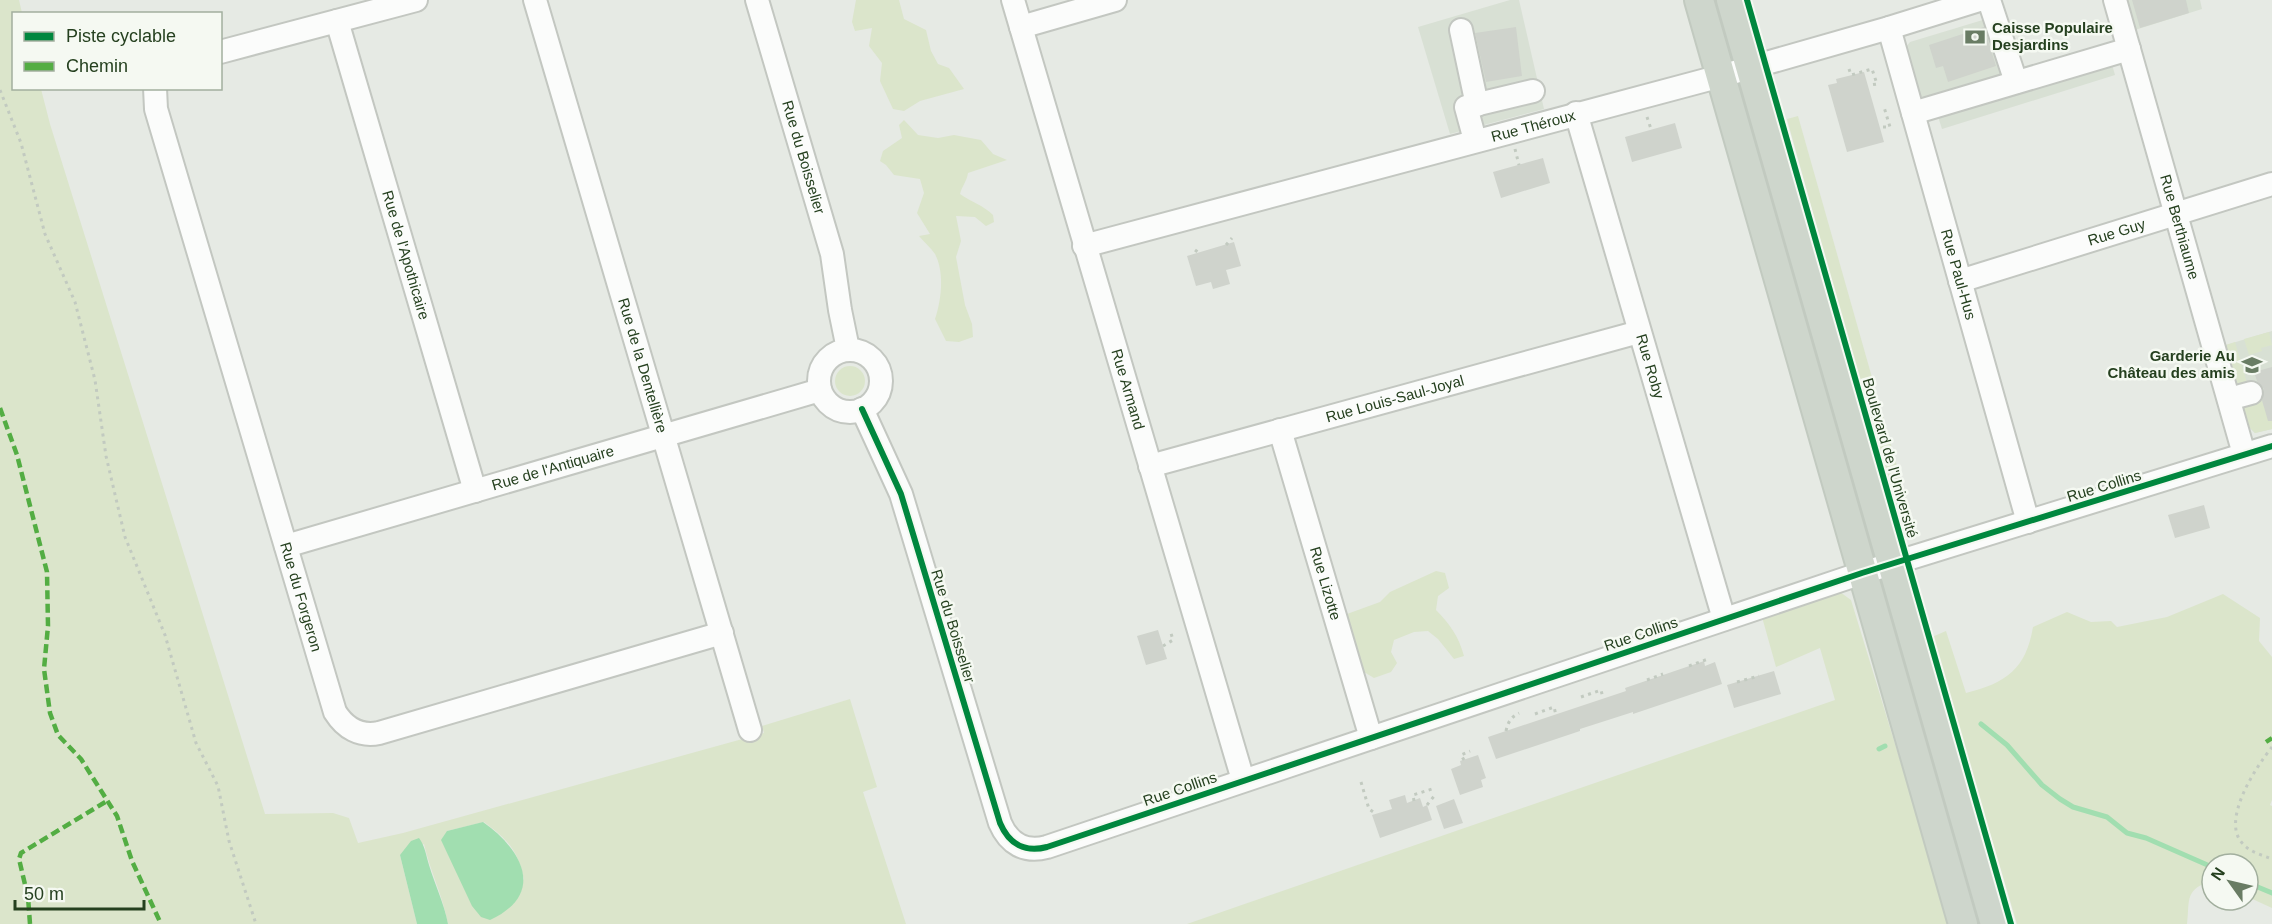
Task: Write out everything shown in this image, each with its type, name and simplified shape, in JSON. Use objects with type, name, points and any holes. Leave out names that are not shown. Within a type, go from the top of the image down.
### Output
[{"type":"main road","points":[[1699,0],[1963,924]]},
{"type":"main road","name":"Boulevard de l'Université","points":[[1731,0],[1995,924]]},
{"type":"street","points":[[222,50],[417,0]]},
{"type":"street","name":"Rue de la Dentellière","points":[[535,0],[750,730]]},
{"type":"street","name":"Rue du Boisselier","points":[[757,0],[832,254],[848,349]]},
{"type":"street","name":"Rue Armand","points":[[1013,0],[1243,780]]},
{"type":"street","points":[[1021,27],[1114,0]]},
{"type":"street","name":"Rue Théroux","points":[[1084,246],[1721,76],[1980,0]]},
{"type":"street","points":[[1989,0],[2016,82]]},
{"type":"street","name":"Rue Berthiaume","points":[[2115,0],[2244,454]]},
{"type":"street","name":"Rue de l'Apothicaire","points":[[337,21],[475,491]]},
{"type":"street","name":"Rue Paul-Hus","points":[[1889,28],[2028,522]]},
{"type":"street","points":[[1461,30],[1486,96]]},
{"type":"street","points":[[1913,113],[2129,49]]},
{"type":"street","points":[[1475,140],[1466,107],[1486,96],[1531,83],[1540,123]]},
{"type":"street","name":"Rue du Forgeron","points":[[155,90],[156,109],[335,711],[346,725],[360,733],[370,735],[379,733],[722,633]]},
{"type":"street","name":"Rue Roby","points":[[1576,113],[1724,619]]},
{"type":"street","name":"Rue Guy","points":[[1960,281],[2272,184]]},
{"type":"street","name":"Rue Louis-Saul-Joyal","points":[[1150,466],[1639,332]]},
{"type":"street","points":[[848,349],[865,353],[872,358],[880,374],[879,391],[875,398],[862,409],[854,412],[837,409],[824,398],[820,390],[819,374],[822,366],[833,354],[848,349]]},
{"type":"street","name":"Rue de l'Antiquaire","points":[[286,546],[820,390]]},
{"type":"street","points":[[2229,399],[2252,393]]},
{"type":"street","name":"Rue du Boisselier","points":[[862,409],[902,494],[1000,824],[1006,835],[1020,847]]},
{"type":"street","name":"Rue Lizotte","points":[[1280,430],[1371,738]]},
{"type":"street","name":"Rue Collins","points":[[1020,847],[1033,850],[1047,847],[1862,573],[2272,446]]},
{"type":"path","points":[[1850,69],[1851,75],[1872,69],[1877,84],[1870,85]]},
{"type":"path","points":[[0,90],[21,143],[45,234],[75,302],[95,380],[106,456],[125,537],[165,634],[196,743],[218,786],[229,841],[256,924]]},
{"type":"path","points":[[1883,127],[1890,127],[1884,107]]},
{"type":"path","points":[[1226,244],[1232,238]]},
{"type":"path","points":[[1163,646],[1173,640],[1170,630]]},
{"type":"path","points":[[1689,666],[1708,659]]},
{"type":"path","points":[[1647,680],[1663,674]]},
{"type":"path","points":[[1737,682],[1759,676]]},
{"type":"path","points":[[1581,697],[1601,690],[1603,698]]},
{"type":"path","points":[[1535,714],[1554,707],[1556,715]]},
{"type":"path","points":[[1506,731],[1513,716],[1519,713]]},
{"type":"path","points":[[2272,747],[2241,798],[2235,822],[2236,834],[2242,844],[2272,859]]},
{"type":"path","points":[[1464,760],[1461,755],[1470,751]]},
{"type":"path","points":[[1361,782],[1369,809],[1376,814]]},
{"type":"path","points":[[1414,801],[1413,795],[1432,789]]},
{"type":"path","points":[[1427,805],[1435,795]]},
{"type":"shaded area","points":[[0,0],[19,0],[22,12],[12,12],[12,90],[41,90],[265,814],[333,813],[349,818],[358,843],[403,833],[764,733],[762,726],[850,699],[877,787],[863,792],[906,924],[448,924],[424,844],[400,855],[417,924],[0,924]],"holes":[[[484,822],[506,840],[519,861],[524,880],[447,831]]]},
{"type":"shaded area","points":[[856,0],[899,0],[904,19],[926,30],[931,51],[938,64],[949,68],[964,89],[920,101],[904,111],[893,109],[880,81],[882,63],[869,46],[872,28],[855,31],[852,22]]},
{"type":"shaded area","points":[[1510,0],[1519,0],[1544,109],[1450,134],[1418,27]]},
{"type":"shaded area","points":[[2127,0],[2200,0],[2202,9],[2135,30]]},
{"type":"shaded area","points":[[1986,19],[2004,75],[2107,47],[2115,75],[1942,129],[1935,107],[1919,94],[1906,47],[1910,42]]},
{"type":"shaded area","points":[[1798,116],[1905,494],[1908,506],[1903,512],[1895,509],[1787,119]]},
{"type":"shaded area","points":[[904,120],[918,135],[938,138],[954,135],[981,140],[993,154],[1007,160],[968,173],[960,194],[993,215],[994,222],[986,226],[975,217],[956,216],[961,241],[956,257],[973,337],[959,342],[946,341],[935,319],[941,278],[935,254],[919,236],[930,234],[917,213],[924,193],[920,179],[894,175],[880,161],[883,151],[902,138],[899,125]]},
{"type":"shaded area","name":"Garderie Au Château des amis","points":[[2272,331],[2272,429],[2255,433],[2249,427],[2226,345]]},
{"type":"shaded area","points":[[2269,332],[2272,345],[2249,355],[2244,339]]},
{"type":"shaded area","points":[[2235,342],[2247,383],[2237,384],[2226,345]]},
{"type":"shaded area","points":[[850,366],[861,370],[865,381],[861,392],[850,396],[839,392],[835,381],[839,370]]},
{"type":"shaded area","points":[[2262,401],[2264,407],[2272,404],[2272,429],[2255,433],[2249,427],[2243,405]]},
{"type":"shaded area","points":[[1436,571],[1445,573],[1449,588],[1438,596],[1436,610],[1453,631],[1464,656],[1454,659],[1438,639],[1428,631],[1414,632],[1394,640],[1391,652],[1397,663],[1391,672],[1374,678],[1364,672],[1347,614],[1380,602],[1390,592]]},
{"type":"shaded area","points":[[1840,592],[1851,600],[1950,924],[1187,924],[1835,700],[1820,648],[1776,667],[1762,617]]},
{"type":"shaded area","points":[[2223,594],[2260,618],[2259,641],[2272,657],[2272,800],[2270,805],[2272,806],[2272,908],[2260,902],[2260,852],[2200,852],[2200,885],[2190,898],[2187,924],[2017,924],[1932,637],[1946,631],[1966,693],[2003,679],[2012,672],[2025,654],[2033,627],[2067,612],[2091,622],[2111,621],[2117,627],[2167,617]]},
{"type":"shaded area","points":[[1931,753],[1984,924],[1975,924],[1925,755]]},
{"type":"shaded area","points":[[483,822],[509,845],[518,858],[523,885],[518,898],[507,909],[490,920],[481,917],[472,906],[441,840],[447,831]]},
{"type":"shaded area","points":[[419,838],[424,847],[448,924],[417,924],[400,855],[411,841]]},
{"type":"building","points":[[2132,0],[2186,0],[2189,13],[2140,28]]},
{"type":"building","points":[[1516,27],[1522,76],[1486,82],[1475,33]]},
{"type":"building","points":[[1984,27],[1996,66],[1948,82],[1943,66],[1936,68],[1929,45]]},
{"type":"building","points":[[1864,72],[1884,142],[1847,152],[1828,85],[1837,83],[1836,79]]},
{"type":"building","points":[[1675,123],[1682,148],[1632,162],[1625,137]]},
{"type":"building","points":[[1543,158],[1550,183],[1501,198],[1493,172]]},
{"type":"building","points":[[1234,242],[1241,266],[1226,270],[1230,284],[1213,289],[1211,282],[1196,286],[1187,256]]},
{"type":"building","points":[[2272,367],[2272,421],[2268,421],[2262,400],[2264,389],[2257,381],[2254,372]]},
{"type":"building","points":[[2204,505],[2210,528],[2175,538],[2168,515]]},
{"type":"building","points":[[1158,630],[1167,659],[1146,665],[1137,636]]},
{"type":"building","points":[[1704,661],[1705,666],[1715,662],[1722,684],[1580,729],[1580,731],[1496,759],[1488,737],[1626,691],[1625,688]]},
{"type":"building","points":[[1774,671],[1781,694],[1734,708],[1727,685]]},
{"type":"building","points":[[1478,755],[1486,778],[1481,780],[1483,787],[1460,795],[1451,769],[1461,765],[1460,761]]},
{"type":"building","points":[[1405,795],[1407,803],[1420,798],[1423,807],[1427,805],[1432,820],[1380,838],[1372,815],[1392,809],[1389,800]]},
{"type":"building","points":[[1454,799],[1463,823],[1444,829],[1436,806]]},
{"type":"waterway","points":[[1981,724],[2007,745],[2042,785],[2060,799],[2073,807],[2107,817],[2127,833],[2146,838],[2200,862]]},
{"type":"waterway","points":[[1879,749],[1885,746]]},
{"type":"waterway","points":[[2260,888],[2272,893]]},
{"type":"marked path","points":[[0,408],[17,455],[47,572],[48,626],[44,669],[50,713],[58,735],[81,759],[117,816],[132,861],[161,924]]},
{"type":"marked path","points":[[2266,742],[2272,738]]},
{"type":"marked path","points":[[30,924],[28,897],[19,859],[21,853],[107,801]]},
{"type":"cycle path","points":[[1747,0],[2011,924]]},
{"type":"cycle path","points":[[862,409],[901,494],[1000,823],[1013,841],[1032,849],[1047,847],[1862,573],[2272,446]]},
{"type":"place","name":"Caisse Populaire Desjardins","points":[[1975,37]]},
{"type":"place","name":"Garderie Au Château des amis","points":[[2252,365]]}]
